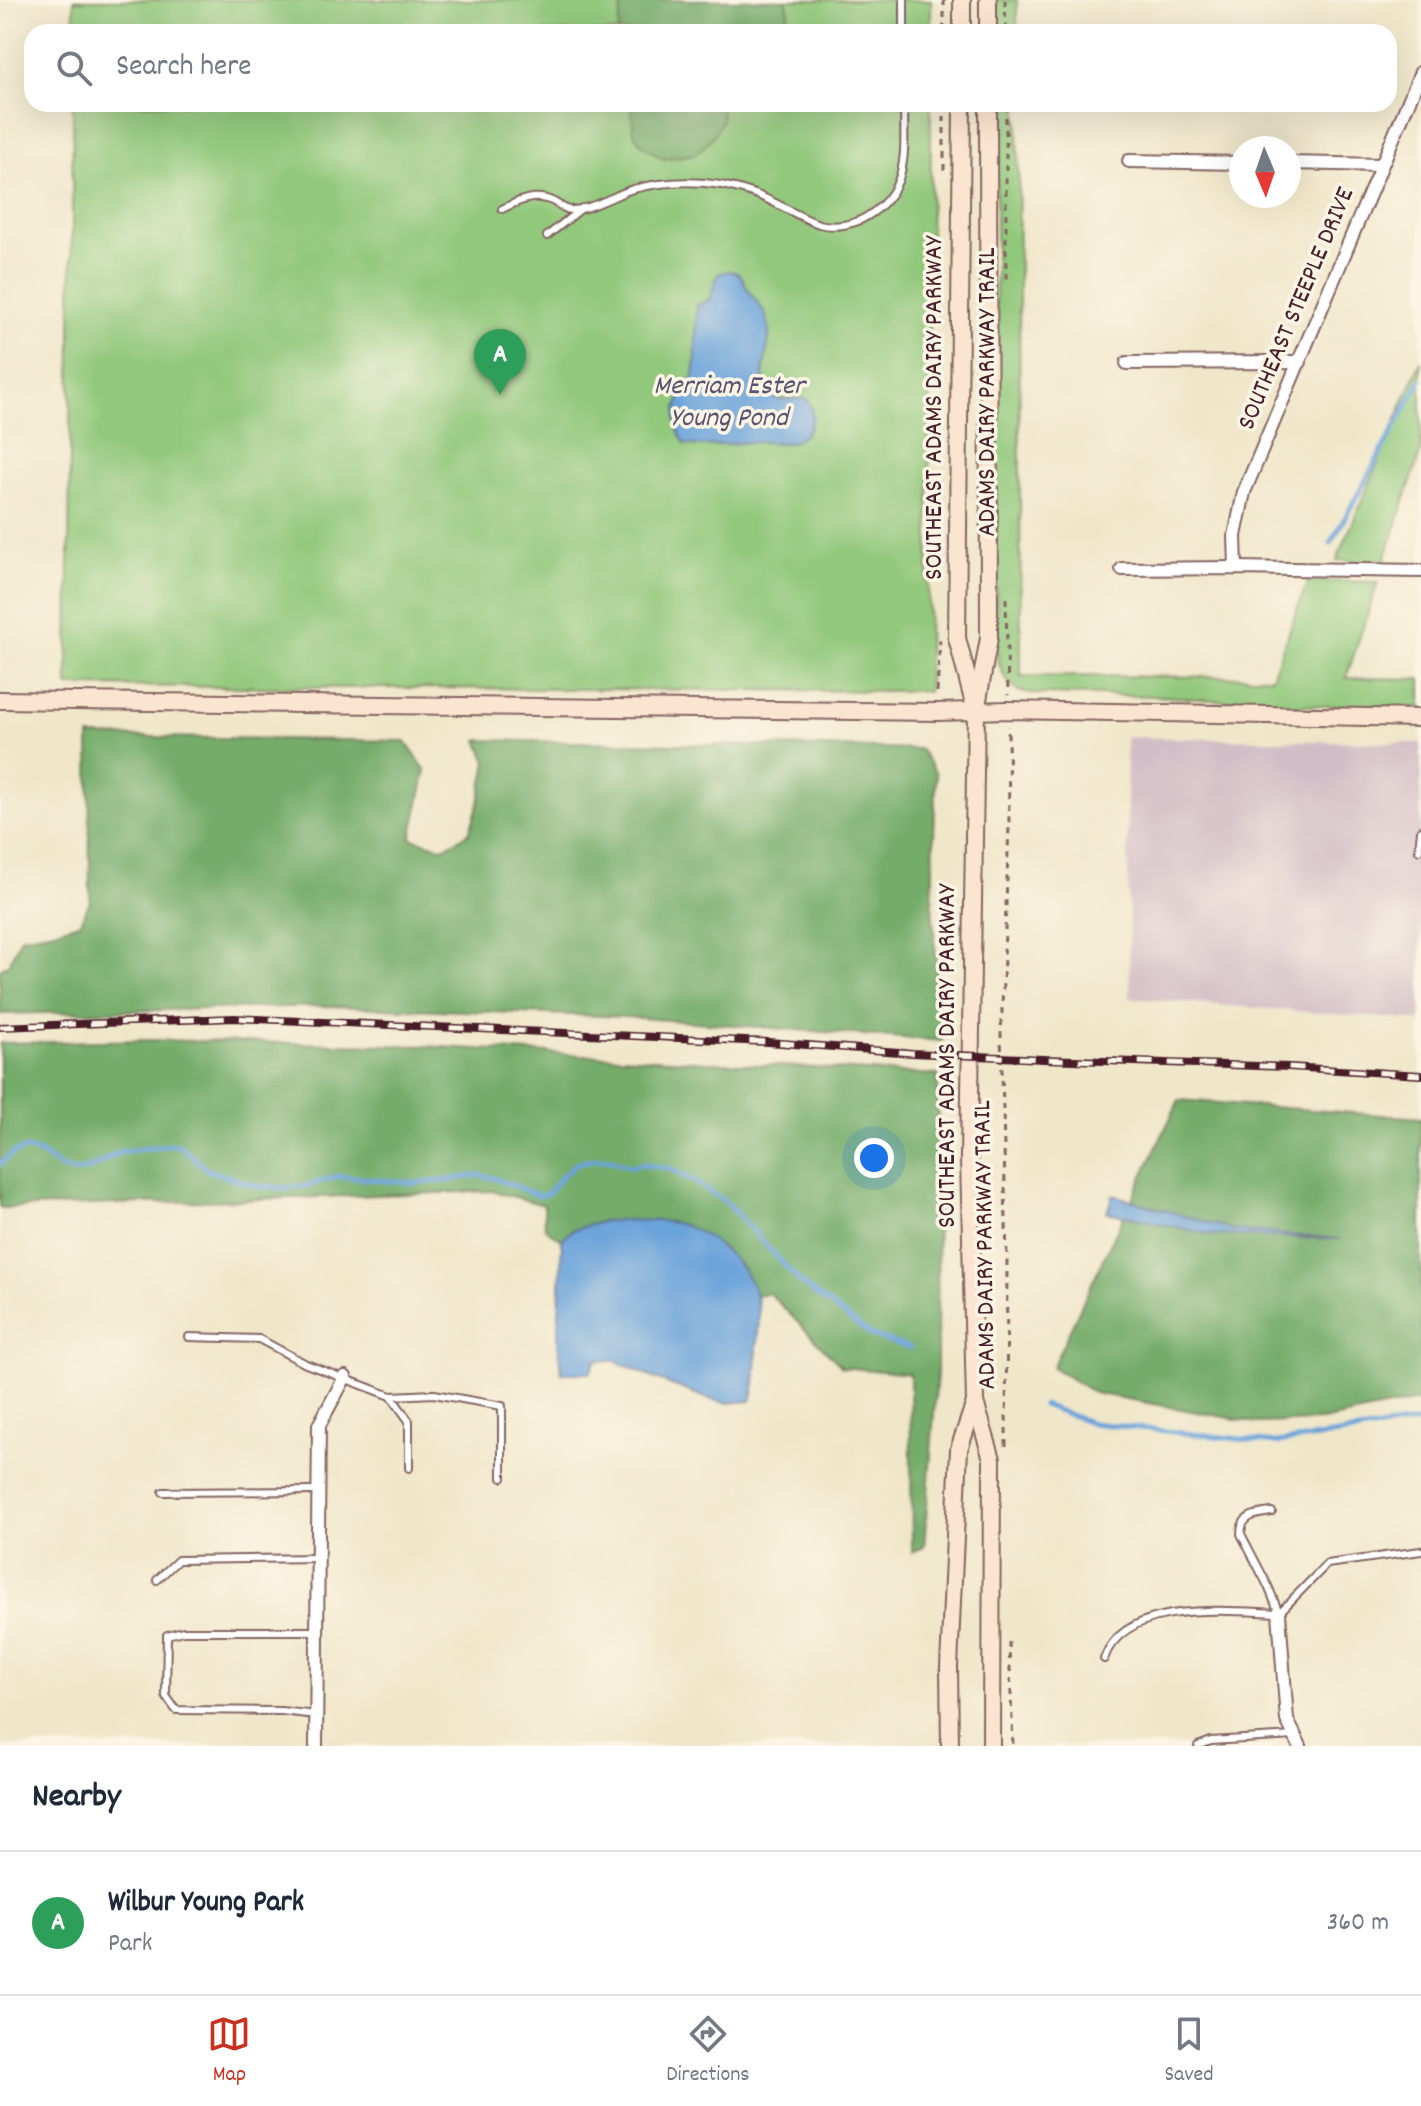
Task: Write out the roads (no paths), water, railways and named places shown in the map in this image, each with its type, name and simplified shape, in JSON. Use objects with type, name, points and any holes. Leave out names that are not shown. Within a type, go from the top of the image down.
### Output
[{"type":"main road","points":[[962,0],[962,24]]},
{"type":"main road","points":[[988,0],[988,24]]},
{"type":"main road","name":"SOUTHEAST ADAMS DAIRY PARKWAY","points":[[962,112],[957,638],[976,711]]},
{"type":"main road","name":"SOUTHEAST ADAMS DAIRY PARKWAY","points":[[988,112],[989,638],[976,711],[969,1158],[975,1402],[992,1459],[991,1746]]},
{"type":"main road","points":[[0,700],[1421,718]]},
{"type":"main road","name":"SOUTHEAST ADAMS DAIRY PARKWAY","points":[[950,1746],[949,1667],[959,1449],[975,1402]]},
{"type":"street","name":"SOUTHEAST STEEPLE DRIVE","points":[[1236,568],[1235,536],[1244,492],[1421,72]]},
{"type":"street","points":[[1129,161],[1229,163]]},
{"type":"street","points":[[1301,163],[1381,165]]},
{"type":"street","points":[[1127,363],[1300,362]]},
{"type":"street","points":[[1122,569],[1421,571]]},
{"type":"street","points":[[316,1746],[319,1425],[345,1377]]},
{"type":"street","points":[[1279,1613],[1287,1720],[1297,1741]]},
{"type":"lane","points":[[904,0],[904,24]]},
{"type":"lane","points":[[502,209],[524,198],[539,197],[567,210],[582,208],[633,189],[665,183],[706,183],[747,191],[821,225],[841,226],[861,220],[879,209],[898,184],[904,156],[904,112]]},
{"type":"lane","points":[[547,236],[582,208]]},
{"type":"lane","points":[[1419,850],[1421,830]]},
{"type":"lane","points":[[189,1337],[259,1339],[306,1364],[391,1396],[434,1394],[502,1406],[502,1478]]},
{"type":"lane","points":[[391,1396],[409,1421],[409,1468]]},
{"type":"lane","points":[[163,1492],[318,1491]]},
{"type":"lane","points":[[1272,1512],[1254,1514],[1244,1520],[1241,1534],[1279,1613]]},
{"type":"lane","points":[[1104,1659],[1117,1636],[1130,1626],[1157,1617],[1204,1611],[1279,1613],[1327,1564],[1421,1551]]},
{"type":"lane","points":[[157,1580],[178,1560],[318,1558]]},
{"type":"lane","points":[[316,1715],[281,1711],[176,1710],[166,1696],[167,1635],[183,1631],[317,1631]]},
{"type":"lane","points":[[1198,1746],[1211,1741],[1297,1741]]},
{"type":"water","name":"Merriam Ester Young Pond","points":[[728,271],[742,277],[768,322],[763,372],[765,389],[774,398],[807,399],[810,405],[812,417],[809,429],[794,441],[694,445],[685,444],[680,434],[676,413],[694,375],[697,305],[709,300],[718,274]]},
{"type":"water","points":[[1113,1195],[1234,1230],[1340,1239],[1213,1235],[1107,1212]]},
{"type":"water","points":[[604,1221],[669,1222],[696,1231],[722,1248],[743,1271],[756,1296],[759,1314],[751,1401],[726,1403],[709,1399],[616,1361],[596,1360],[590,1373],[561,1373],[558,1342],[562,1240],[572,1230]]},
{"type":"waterway","points":[[1331,543],[1421,380]]},
{"type":"waterway","points":[[0,1164],[13,1153],[26,1149],[75,1172],[88,1169],[120,1152],[170,1145],[181,1146],[207,1170],[256,1186],[305,1186],[339,1176],[412,1183],[478,1175],[540,1196],[548,1193],[577,1163],[597,1159],[632,1167],[641,1164],[668,1168],[727,1203],[802,1284],[872,1336],[910,1348]]},
{"type":"waterway","points":[[1043,1405],[1092,1423],[1276,1443],[1421,1422]]},
{"type":"railway","points":[[0,1027],[234,1018],[768,1042],[912,1053],[1421,1075]]},
{"type":"place","name":"Wilbur Young Park","points":[[500,395]]}]
